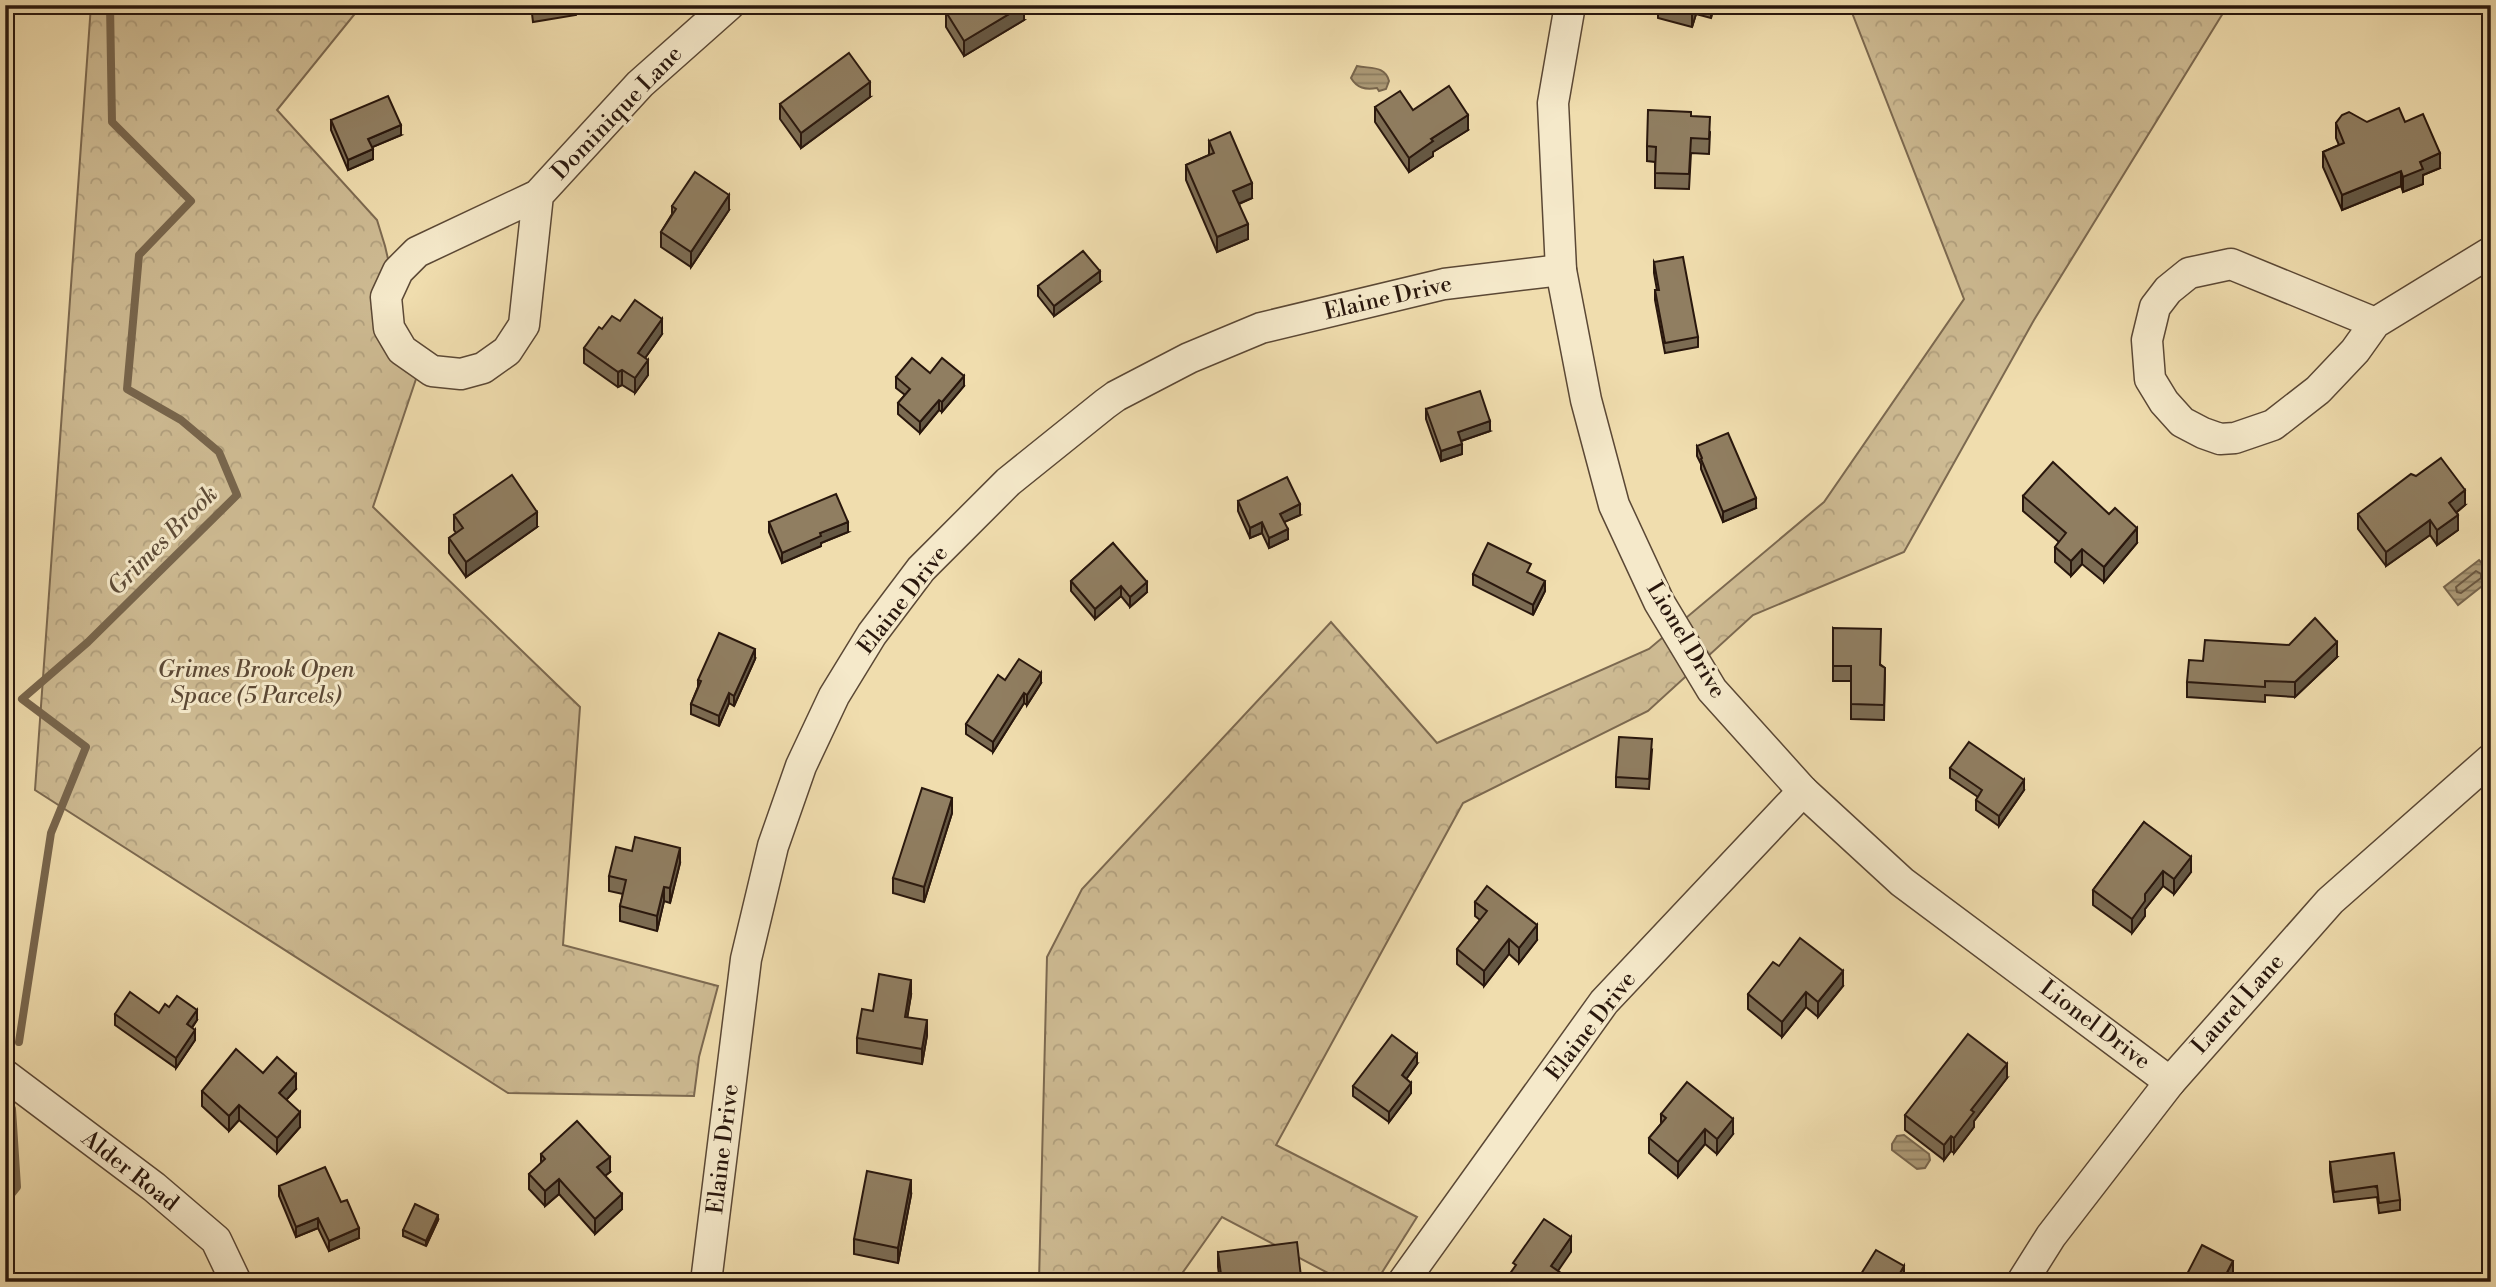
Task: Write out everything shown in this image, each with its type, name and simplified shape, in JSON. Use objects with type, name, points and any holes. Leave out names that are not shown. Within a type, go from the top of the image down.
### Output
[{"type":"street","name":"Dominique Lane","points":[[538,195],[524,325],[507,351],[483,368],[461,374],[432,370],[402,350],[389,328],[386,297],[398,271],[417,252],[538,195],[640,84],[729,5]]},
{"type":"street","name":"Lionel Drive","points":[[1570,5],[1553,103],[1562,270],[1586,400],[1615,505],[1659,602],[1712,690],[1804,791],[1902,882],[2170,1082]]},
{"type":"street","points":[[2375,323],[2231,264],[2189,273],[2168,290],[2155,307],[2147,340],[2150,379],[2164,402],[2182,422],[2220,439],[2242,437],[2273,425],[2318,390],[2355,351],[2375,323],[2491,252]]},
{"type":"street","name":"Elaine Drive","points":[[706,1282],[746,959],[773,846],[802,766],[834,695],[872,634],[921,569],[1008,482],[1105,404],[1189,358],[1261,328],[1444,284],[1562,270]]},
{"type":"street","name":"Laurel Lane","points":[[2021,1282],[2051,1236],[2170,1082],[2330,901],[2491,760]]},
{"type":"street","name":"Elaine Drive","points":[[1403,1282],[1604,1002],[1804,791]]},
{"type":"street","name":"Alder Road","points":[[5,1075],[154,1187],[216,1240],[236,1282]]},
{"type":"green space","name":"Grimes Brook Open Space (5 Parcels)","points":[[91,5],[362,5],[277,110],[377,220],[385,246],[416,379],[373,507],[580,707],[563,945],[718,986],[699,1057],[694,1096],[508,1093],[35,790]]},
{"type":"green space","points":[[1849,5],[2228,5],[2034,320],[1904,552],[1753,615],[1648,711],[1463,803],[1276,1145],[1417,1217],[1376,1282],[1345,1282],[1222,1217],[1176,1282],[1039,1282],[1047,957],[1082,889],[1331,622],[1437,743],[1649,649],[1824,502],[1964,299]]},
{"type":"water","points":[[1357,66],[1384,72],[1389,81],[1386,89],[1379,91],[1377,88],[1365,88],[1356,84],[1351,78]]},
{"type":"water","points":[[2479,560],[2491,574],[2491,579],[2458,605],[2444,587]]},
{"type":"water","points":[[1904,1135],[1929,1154],[1930,1160],[1925,1168],[1917,1169],[1892,1150],[1897,1136]]},
{"type":"building","points":[[957,5],[1024,5],[964,41],[946,12]]},
{"type":"building","points":[[1668,5],[1694,5],[1692,12]]},
{"type":"building","points":[[849,53],[870,82],[801,133],[780,104]]},
{"type":"building","points":[[1449,86],[1468,115],[1431,139],[1433,141],[1409,158],[1375,107],[1400,91],[1413,110]]},
{"type":"building","points":[[388,96],[401,125],[368,139],[373,149],[348,160],[331,120]]},
{"type":"building","points":[[2399,108],[2405,122],[2423,114],[2440,153],[2420,162],[2423,169],[2403,177],[2401,171],[2342,195],[2323,152],[2344,143],[2336,123],[2342,115],[2349,112],[2367,122]]},
{"type":"building","points":[[1648,110],[1691,112],[1691,116],[1710,117],[1709,139],[1691,138],[1689,174],[1655,173],[1656,147],[1647,146]]},
{"type":"building","points":[[1230,132],[1252,183],[1233,191],[1248,224],[1217,237],[1186,165],[1214,153],[1209,141]]},
{"type":"building","points":[[695,172],[729,195],[691,252],[661,232],[676,209],[672,206]]},
{"type":"building","points":[[1083,251],[1100,271],[1054,306],[1038,286]]},
{"type":"building","points":[[1683,257],[1698,337],[1665,343],[1655,290],[1659,290],[1654,262]]},
{"type":"building","points":[[635,300],[662,319],[638,353],[648,360],[635,378],[622,370],[618,372],[584,348],[599,327],[602,329],[612,316],[620,321]]},
{"type":"building","points":[[912,358],[930,373],[942,358],[964,376],[920,422],[898,403],[910,389],[896,377]]},
{"type":"building","points":[[1480,391],[1490,421],[1458,432],[1462,444],[1441,451],[1426,409]]},
{"type":"building","points":[[1728,433],[1756,498],[1723,512],[1697,446]]},
{"type":"building","points":[[2441,458],[2465,490],[2449,503],[2458,515],[2437,530],[2430,520],[2386,552],[2358,514],[2411,474],[2416,476]]},
{"type":"building","points":[[2053,462],[2109,514],[2115,508],[2137,528],[2104,567],[2082,549],[2071,561],[2055,547],[2066,533],[2023,496]]},
{"type":"building","points":[[512,475],[537,512],[466,562],[449,538],[463,528],[454,515]]},
{"type":"building","points":[[1287,477],[1300,504],[1280,514],[1288,529],[1269,538],[1262,522],[1250,528],[1238,501]]},
{"type":"building","points":[[836,494],[848,522],[782,553],[769,522]]},
{"type":"building","points":[[1113,543],[1147,582],[1130,597],[1121,586],[1095,609],[1071,581]]},
{"type":"building","points":[[1488,543],[1531,564],[1527,572],[1545,581],[1533,605],[1473,574]]},
{"type":"building","points":[[2315,618],[2337,642],[2295,682],[2265,681],[2265,687],[2187,682],[2189,660],[2203,661],[2205,640],[2289,645]]},
{"type":"building","points":[[1833,628],[1881,629],[1880,665],[1885,668],[1884,705],[1851,704],[1851,666],[1833,666]]},
{"type":"building","points":[[719,633],[755,649],[734,696],[729,693],[719,716],[691,704],[701,681],[698,680]]},
{"type":"building","points":[[1019,659],[1041,673],[1027,695],[1024,693],[993,742],[966,724],[998,675],[1005,680]]},
{"type":"building","points":[[1619,737],[1652,739],[1649,779],[1616,777]]},
{"type":"building","points":[[1969,742],[2024,780],[1999,816],[1976,800],[1982,790],[1950,768]]},
{"type":"building","points":[[922,788],[952,798],[924,887],[893,878]]},
{"type":"building","points":[[2144,822],[2191,857],[2174,879],[2163,871],[2145,894],[2145,901],[2132,919],[2093,890]]},
{"type":"building","points":[[635,837],[680,848],[670,888],[664,887],[657,916],[620,906],[626,880],[609,876],[616,847],[632,851]]},
{"type":"building","points":[[1487,886],[1537,925],[1519,948],[1509,939],[1484,971],[1457,949],[1487,911],[1475,902]]},
{"type":"building","points":[[1800,938],[1843,971],[1818,1002],[1806,992],[1782,1022],[1748,994],[1773,962],[1779,966]]},
{"type":"building","points":[[879,974],[911,980],[905,1017],[927,1020],[922,1049],[857,1038],[862,1009],[873,1011]]},
{"type":"building","points":[[130,992],[159,1013],[165,1004],[169,1007],[177,996],[197,1010],[187,1024],[195,1030],[176,1058],[115,1014]]},
{"type":"building","points":[[1968,1034],[2007,1064],[1971,1110],[1974,1112],[1954,1138],[1951,1136],[1944,1145],[1905,1115]]},
{"type":"building","points":[[1392,1035],[1417,1054],[1402,1075],[1411,1083],[1389,1112],[1353,1086]]},
{"type":"building","points":[[236,1049],[263,1073],[277,1057],[296,1074],[279,1093],[300,1112],[277,1138],[239,1105],[229,1116],[202,1091]]},
{"type":"building","points":[[1687,1082],[1733,1119],[1717,1139],[1705,1129],[1678,1162],[1649,1138],[1666,1118],[1661,1114]]},
{"type":"building","points":[[577,1121],[610,1157],[597,1167],[622,1194],[595,1219],[559,1179],[545,1191],[529,1174],[545,1159],[541,1154]]},
{"type":"building","points":[[2394,1153],[2400,1200],[2379,1203],[2377,1186],[2334,1192],[2330,1162]]},
{"type":"building","points":[[325,1167],[341,1202],[347,1200],[359,1228],[329,1241],[318,1218],[296,1227],[279,1186]]},
{"type":"building","points":[[867,1171],[911,1180],[898,1248],[854,1239]]},
{"type":"building","points":[[415,1204],[438,1215],[426,1241],[403,1230]]},
{"type":"building","points":[[1544,1219],[1571,1237],[1551,1266],[1568,1278],[1565,1282],[1504,1282],[1516,1265],[1513,1263]]},
{"type":"building","points":[[1297,1242],[1301,1277],[1263,1282],[1222,1282],[1218,1252]]},
{"type":"building","points":[[2202,1245],[2233,1261],[2222,1282],[2183,1282]]},
{"type":"building","points":[[1876,1250],[1904,1266],[1895,1282],[1856,1282]]},
{"type":"building","points":[[159,1275],[162,1282],[143,1282]]},
{"type":"waterway","name":"Grimes Brook","points":[[19,1042],[51,833],[86,747],[22,699],[88,642],[237,495],[219,452],[181,420],[127,389],[139,255],[191,201],[112,122],[110,5]]},
{"type":"waterway","name":"Grimes Brook","points":[[5,1202],[17,1187],[12,1109]]}]
